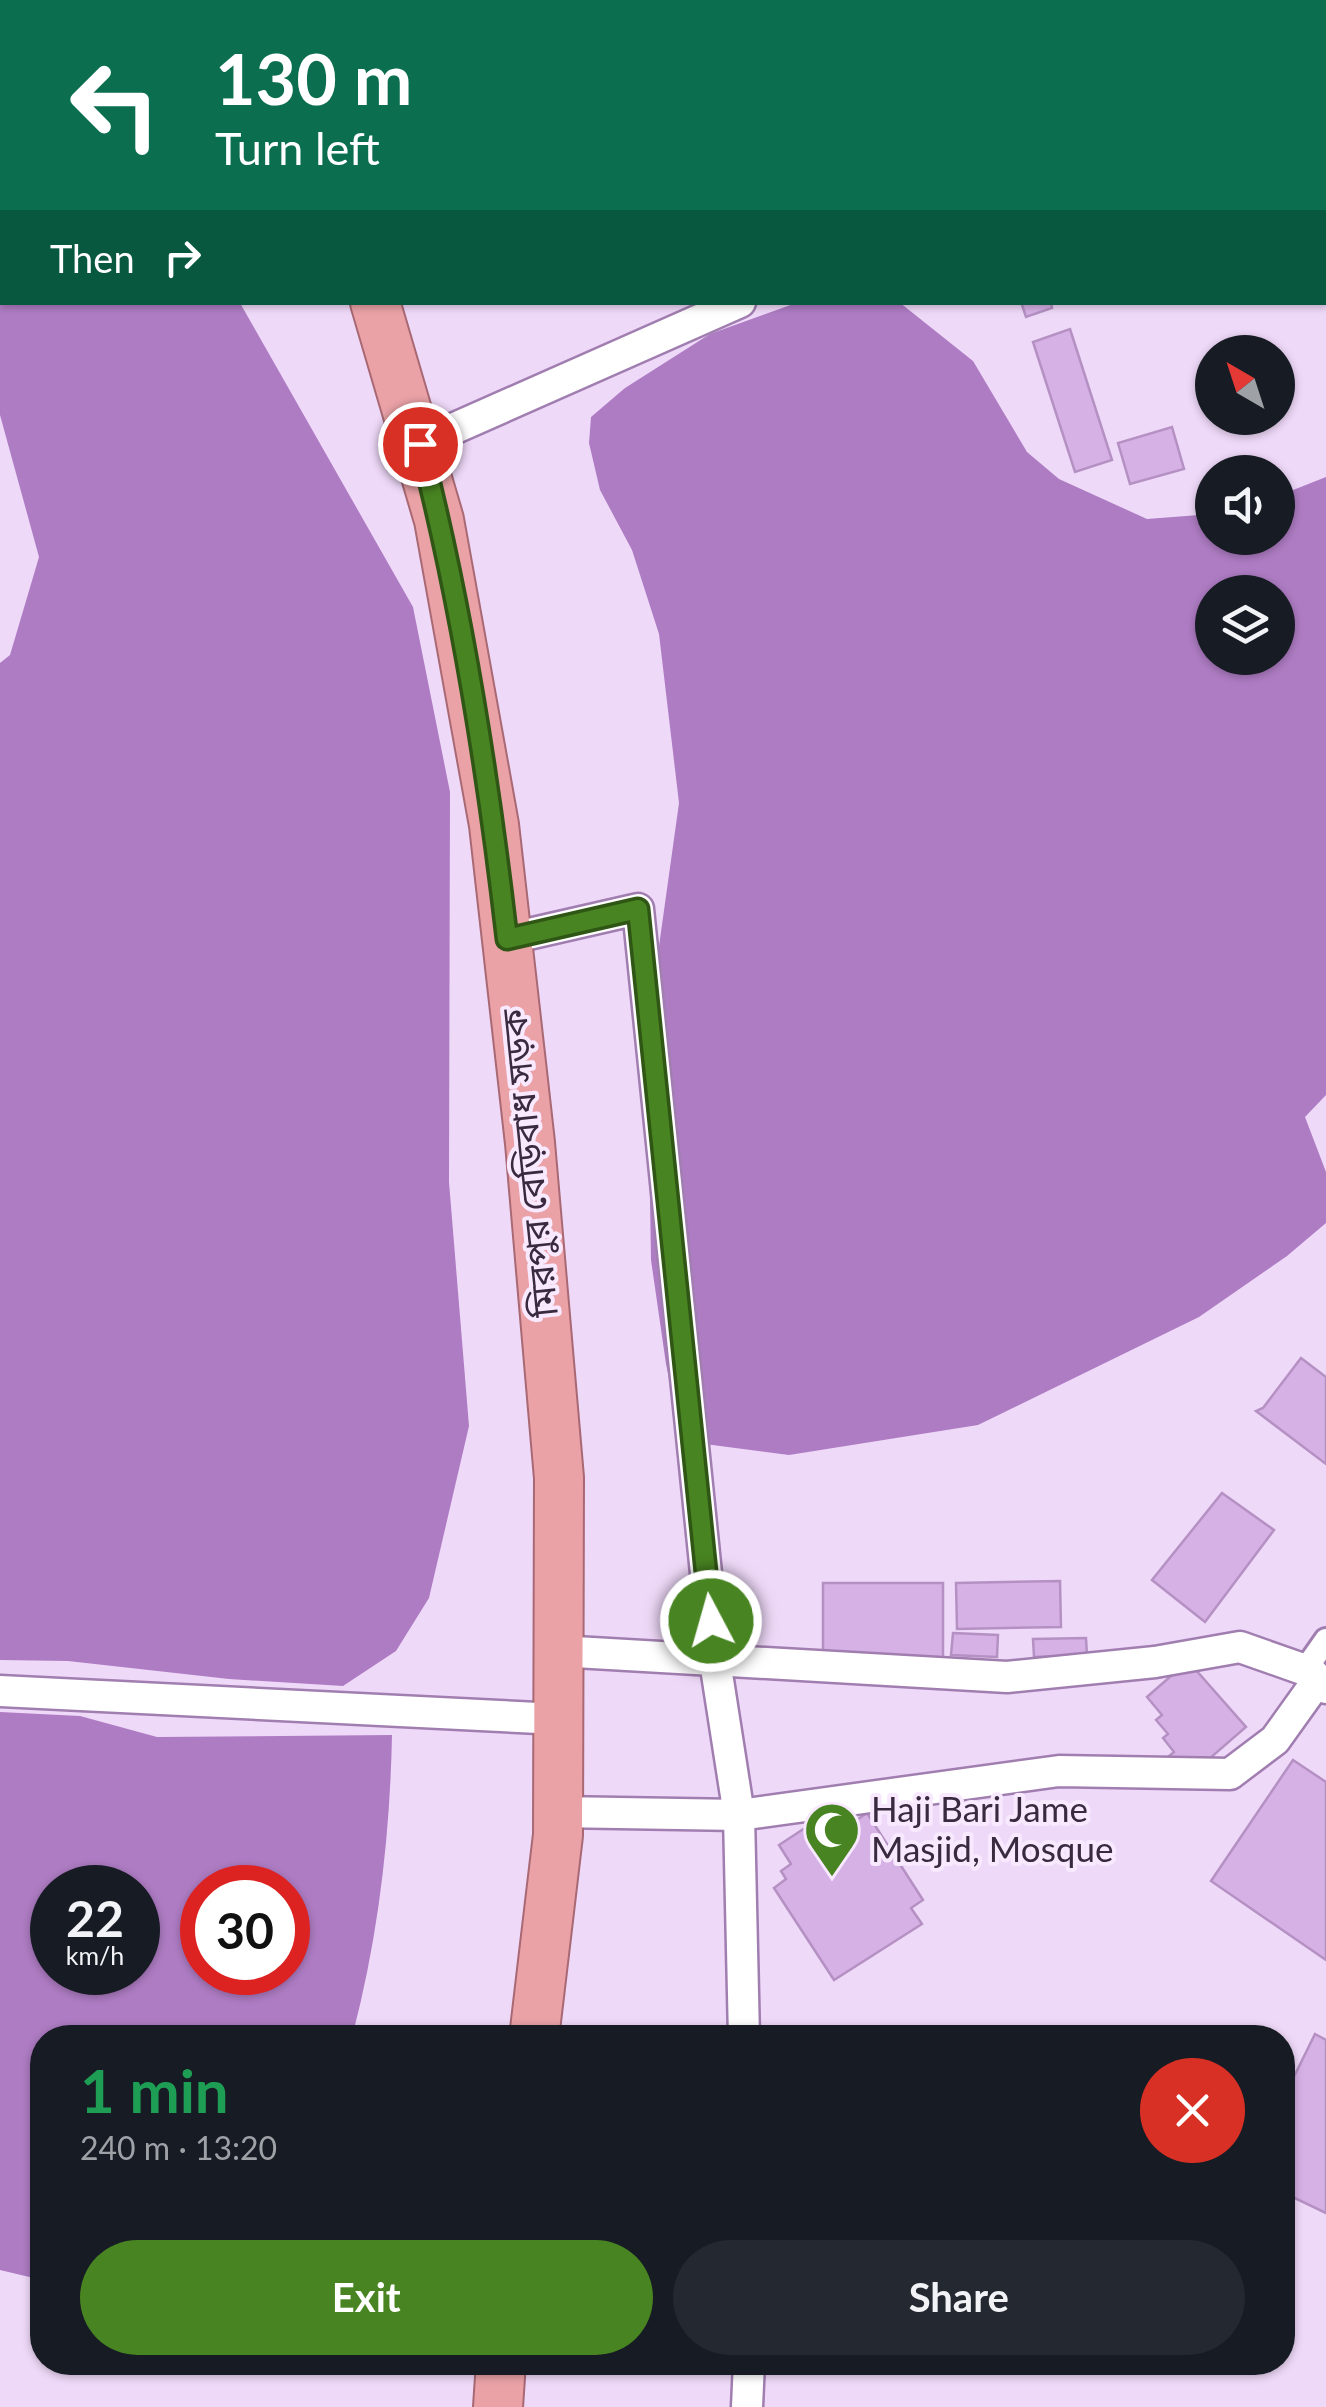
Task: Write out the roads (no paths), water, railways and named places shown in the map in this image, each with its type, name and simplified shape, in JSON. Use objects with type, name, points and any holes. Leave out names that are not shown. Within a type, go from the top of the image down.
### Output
[{"type":"highway","name":"মিরপুর বেড়িবাধ সড়ক","points":[[376,305],[420,444],[439,520],[494,825],[530,1143],[559,1478],[558,1812],[535,2025]]},
{"type":"highway","points":[[498,2407],[500,2375]]},
{"type":"street","points":[[420,444],[733,305]]},
{"type":"street","points":[[507,939],[638,909],[715,1661],[738,1815],[744,2025]]},
{"type":"street","points":[[558,1812],[738,1815],[1059,1772],[1230,1774],[1275,1740],[1316,1679],[1326,1640]]},
{"type":"street","points":[[558,1651],[1006,1676],[1155,1662],[1240,1648],[1316,1679]]},
{"type":"street","points":[[0,1691],[558,1719]]},
{"type":"street","points":[[747,2407],[748,2375]]},
{"type":"place","name":"Haji Bari Jame Masjid, Mosque","points":[[832,1879]]}]
